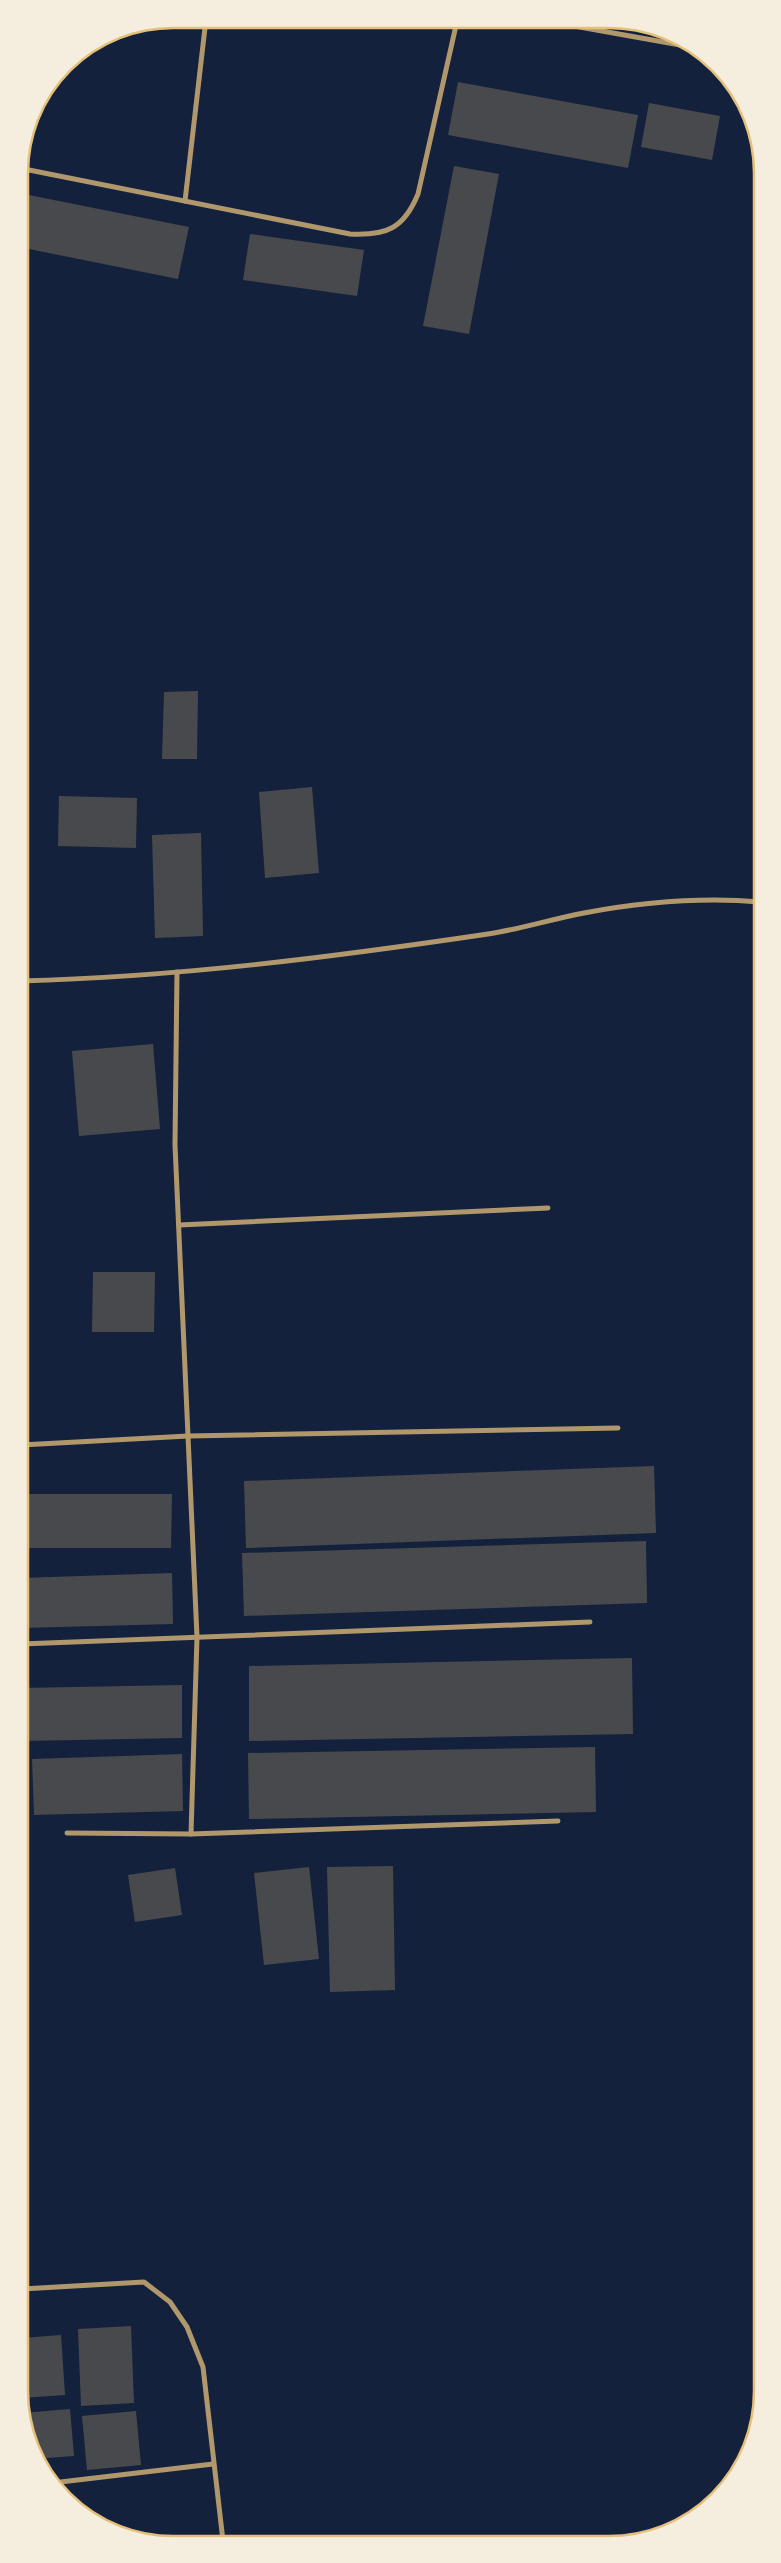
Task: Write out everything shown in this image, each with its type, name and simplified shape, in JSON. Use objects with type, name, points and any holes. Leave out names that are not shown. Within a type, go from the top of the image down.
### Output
[{"type":"street","points":[[186,201],[205,28]]},
{"type":"street","points":[[28,170],[350,234],[371,235],[400,225],[411,212],[418,194],[456,28]]},
{"type":"street","points":[[585,28],[675,44]]},
{"type":"street","points":[[28,981],[177,972],[354,954],[472,936],[643,903],[714,898],[754,901]]},
{"type":"street","points":[[177,972],[175,1145],[197,1637],[191,1834]]},
{"type":"street","points":[[179,1224],[548,1208]]},
{"type":"street","points":[[28,1446],[188,1436],[618,1428]]},
{"type":"street","points":[[28,1644],[590,1622]]},
{"type":"street","points":[[67,1833],[191,1834],[558,1821]]},
{"type":"street","points":[[28,2289],[144,2282],[170,2302],[187,2327],[203,2367],[213,2464],[223,2536]]},
{"type":"street","points":[[60,2481],[213,2464]]},
{"type":"building","points":[[458,82],[638,115],[628,168],[448,135]]},
{"type":"building","points":[[649,103],[720,116],[712,160],[641,147]]},
{"type":"building","points":[[454,166],[499,174],[469,334],[423,326]]},
{"type":"building","points":[[28,195],[189,227],[178,279],[28,249]]},
{"type":"building","points":[[250,234],[364,250],[357,296],[243,280]]},
{"type":"building","points":[[198,691],[197,759],[162,759],[164,692]]},
{"type":"building","points":[[312,787],[319,873],[265,878],[259,792]]},
{"type":"building","points":[[59,796],[137,798],[136,848],[58,846]]},
{"type":"building","points":[[201,833],[203,936],[155,938],[152,835]]},
{"type":"building","points":[[153,1044],[160,1129],[79,1136],[72,1051]]},
{"type":"building","points":[[93,1272],[155,1272],[154,1332],[92,1332]]},
{"type":"building","points":[[654,1466],[656,1533],[246,1548],[244,1481]]},
{"type":"building","points":[[28,1494],[172,1494],[171,1548],[28,1548]]},
{"type":"building","points":[[646,1541],[647,1603],[244,1616],[242,1553]]},
{"type":"building","points":[[172,1573],[173,1624],[28,1628],[28,1578]]},
{"type":"building","points":[[632,1658],[633,1734],[249,1741],[249,1666]]},
{"type":"building","points":[[182,1685],[182,1738],[28,1741],[28,1688]]},
{"type":"building","points":[[595,1747],[596,1812],[249,1819],[248,1753]]},
{"type":"building","points":[[182,1754],[183,1811],[34,1815],[32,1759]]},
{"type":"building","points":[[393,1866],[395,1990],[330,1992],[327,1867]]},
{"type":"building","points":[[309,1867],[319,1959],[264,1965],[254,1873]]},
{"type":"building","points":[[175,1868],[182,1915],[135,1922],[128,1875]]},
{"type":"building","points":[[131,2326],[134,2403],[81,2406],[78,2329]]},
{"type":"building","points":[[61,2335],[65,2395],[28,2398],[28,2338]]},
{"type":"building","points":[[70,2409],[74,2456],[44,2458],[35,2437],[29,2412]]},
{"type":"building","points":[[136,2411],[141,2465],[87,2470],[82,2416]]}]
